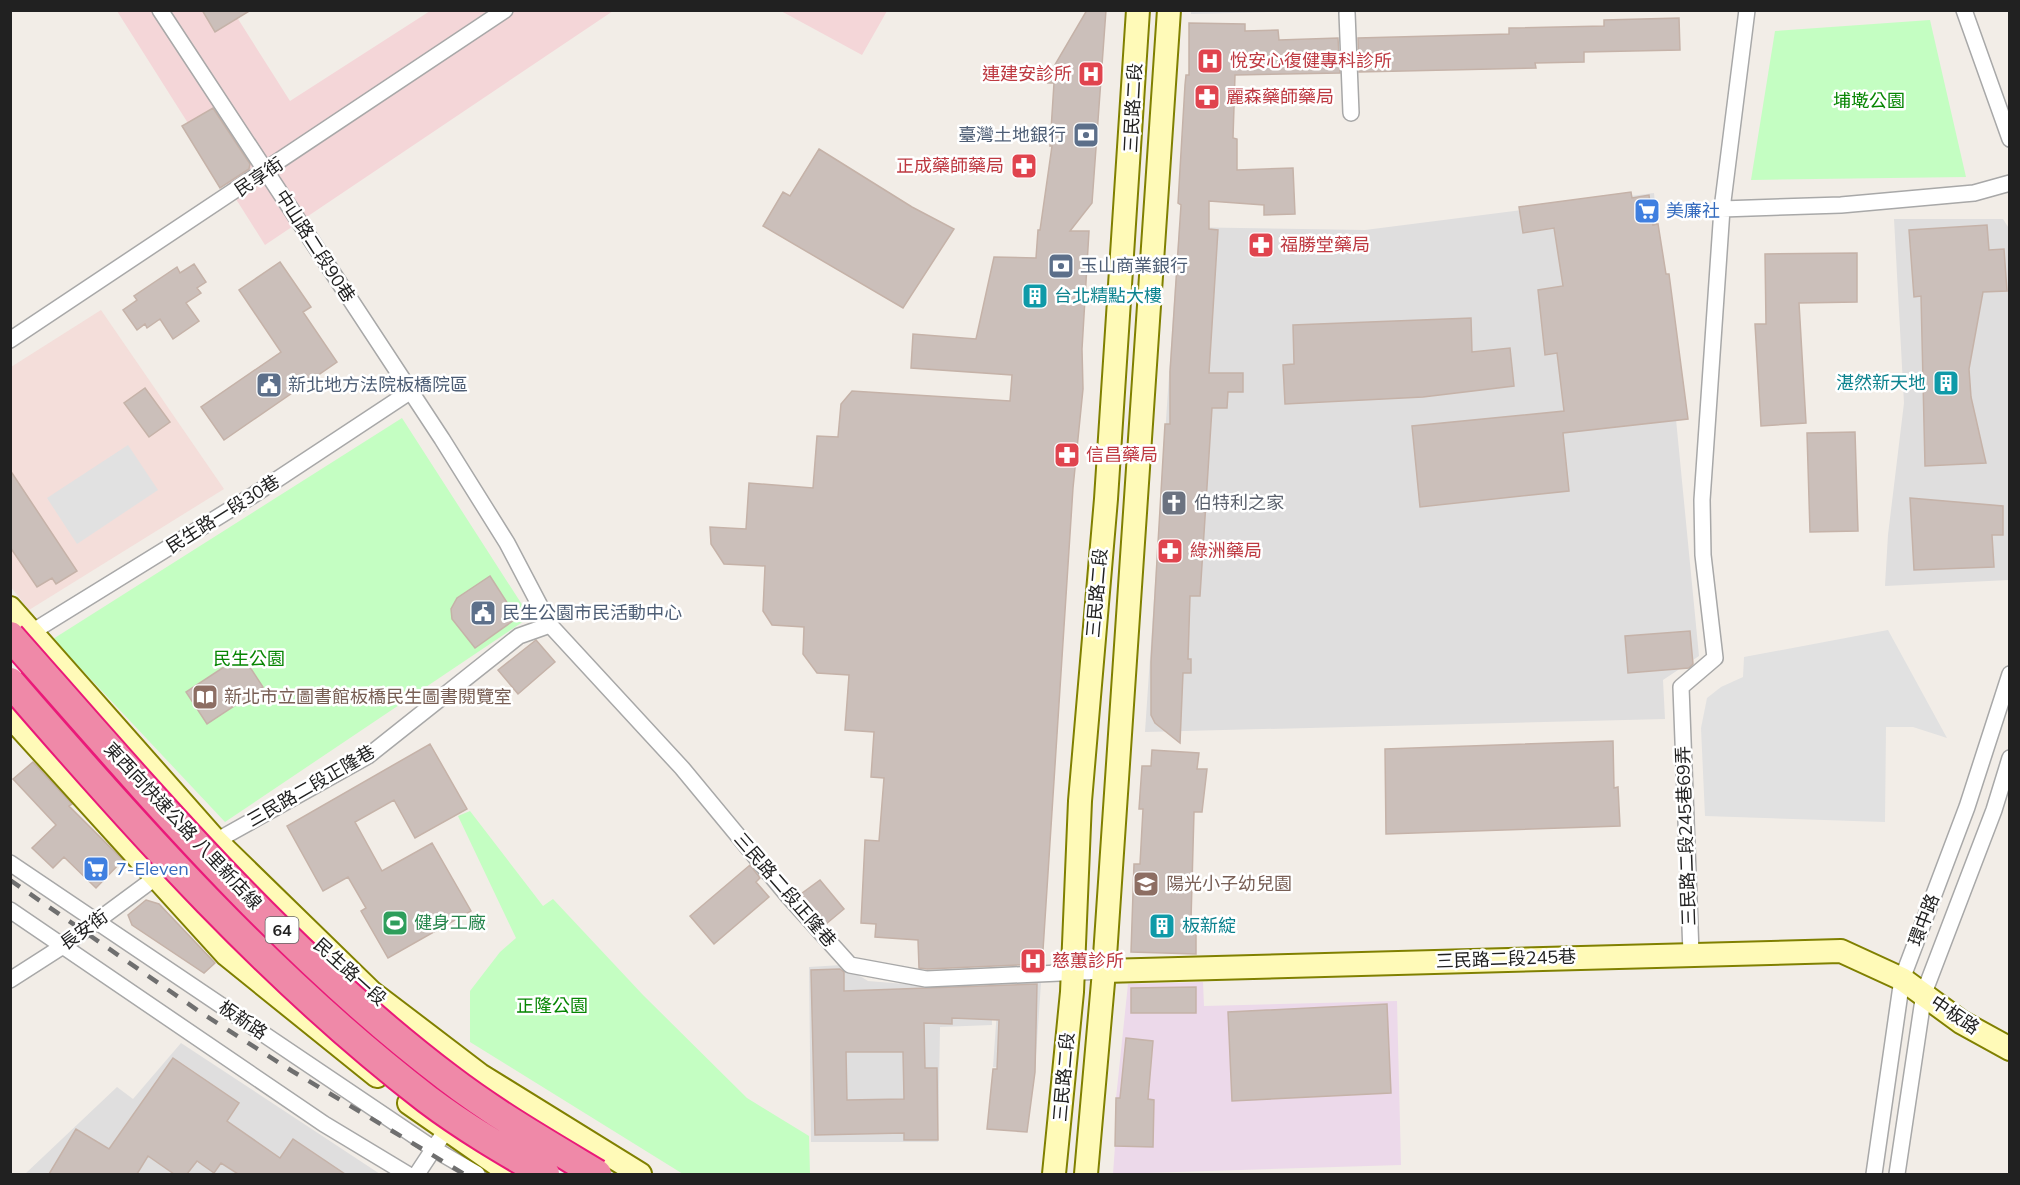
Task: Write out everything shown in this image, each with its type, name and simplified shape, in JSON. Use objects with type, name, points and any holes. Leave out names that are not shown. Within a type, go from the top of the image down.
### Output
[{"type":"highway","name":"東西向快速公路 八里新店線","points":[[21,634],[179,827],[329,978],[448,1078],[597,1174]]},
{"type":"highway","name":"東西向快速公路 八里新店線","points":[[10,682],[156,847],[342,1030],[428,1100],[545,1174]]},
{"type":"street","name":"中山路二段90巷","points":[[160,10],[411,391]]},
{"type":"street","name":"民享街","points":[[10,340],[267,172],[505,10]]},
{"type":"street","name":"三民路二段","points":[[1054,1174],[1073,973],[1080,801],[1106,499],[1138,10]]},
{"type":"street","name":"三民路二段","points":[[1086,1174],[1104,971],[1169,10]]},
{"type":"street","points":[[1747,10],[1722,209],[1841,205],[1974,193],[2010,183]]},
{"type":"street","points":[[1964,10],[2010,139]]},
{"type":"street","points":[[1347,13],[1351,113]]},
{"type":"street","name":"三民路二段245巷69弄","points":[[1691,953],[1681,687],[1715,658],[1702,555],[1702,500],[1722,209]]},
{"type":"street","name":"三民路二段正隆巷","points":[[411,391],[507,543],[550,625],[682,768],[788,896],[850,965],[926,979],[1104,971]]},
{"type":"street","name":"民生路一段30巷","points":[[21,634],[252,496],[411,391]]},
{"type":"street","name":"民生路一段","points":[[10,608],[21,634],[216,841],[371,993],[480,1076],[640,1174]]},
{"type":"street","name":"三民路二段正隆巷","points":[[155,878],[368,756],[519,636],[550,625]]},
{"type":"street","name":"環中路","points":[[1874,1174],[1902,978],[1973,790],[2010,674]]},
{"type":"street","points":[[10,716],[227,955],[446,1130],[511,1174]]},
{"type":"street","name":"環中路","points":[[1897,1174],[1924,993],[2010,758]]},
{"type":"street","points":[[1973,790],[1999,793]]},
{"type":"street","name":"板新路","points":[[10,863],[434,1149],[477,1174]]},
{"type":"street","name":"長安街","points":[[10,980],[63,946],[155,878]]},
{"type":"street","points":[[10,910],[324,1124],[407,1174]]},
{"type":"street","name":"三民路二段245巷","points":[[1104,971],[1691,953],[1841,951],[1902,978]]},
{"type":"street","name":"中板路","points":[[1902,978],[1961,1022],[2010,1049]]},
{"type":"street","points":[[417,1174],[480,1076]]},
{"type":"shaded area","points":[[1191,10],[1307,11],[1191,14]]},
{"type":"shaded area","points":[[117,11],[233,11],[290,101],[430,11],[613,11],[265,245]]},
{"type":"shaded area","points":[[781,11],[887,11],[862,55]]},
{"type":"shaded area","points":[[1654,193],[1699,656],[1663,680],[1665,719],[1145,732],[1179,227],[1365,230]]},
{"type":"shaded area","name":"湛然新天地","points":[[1894,219],[2003,219],[2010,230],[2009,580],[1885,586],[1888,535],[1904,403]]},
{"type":"shaded area","points":[[101,310],[224,489],[29,610],[11,587],[11,367]]},
{"type":"shaded area","points":[[128,445],[158,490],[77,544],[47,498]]},
{"type":"shaded area","points":[[1888,630],[1947,738],[1913,727],[1886,727],[1885,822],[1705,816],[1701,728],[1707,698],[1721,687],[1743,677],[1744,657]]},
{"type":"shaded area","points":[[842,965],[868,981],[991,991],[991,982],[1041,983],[1035,1070],[993,1067],[997,1010],[991,993],[992,1025],[940,1027],[938,1142],[811,1142],[809,967]]},
{"type":"shaded area","points":[[1203,982],[1204,1006],[1397,1001],[1401,1165],[1113,1174],[1115,1146],[1153,1146],[1154,1100],[1116,1098],[1128,984]]},
{"type":"shaded area","points":[[181,1043],[380,1174],[25,1174],[117,1087],[133,1099]]},
{"type":"green space","name":"埔墘公園","points":[[1930,20],[1966,177],[1751,180],[1775,31]]},
{"type":"green space","name":"民生公園","points":[[402,418],[530,617],[225,822],[53,639]]},
{"type":"green space","name":"正隆公園","points":[[470,811],[543,906],[553,899],[643,995],[747,1098],[809,1136],[810,1174],[683,1174],[470,1042],[470,991],[500,952],[516,938],[458,816]]},
{"type":"building","points":[[202,10],[251,10],[215,32]]},
{"type":"building","points":[[1087,10],[1106,10],[1092,203],[1070,231],[1089,231],[1082,349],[1083,389],[1073,488],[1043,950],[1038,950],[1039,964],[919,968],[918,940],[875,937],[876,924],[861,923],[865,840],[879,841],[884,778],[871,777],[874,732],[845,730],[849,675],[817,673],[803,654],[804,627],[772,625],[763,611],[765,566],[724,564],[711,544],[710,527],[746,529],[749,483],[813,488],[817,436],[838,437],[841,404],[852,391],[1010,401],[1012,375],[911,368],[913,334],[976,339],[994,257],[1036,258],[1038,230],[1040,230],[1052,146],[1050,146],[1054,83],[1048,83],[1053,68]]},
{"type":"building","points":[[1679,18],[1680,50],[1584,52],[1584,62],[1535,63],[1536,68],[1359,72],[1358,38],[1509,34],[1509,28],[1604,26],[1604,20]]},
{"type":"building","points":[[1189,23],[1245,24],[1245,31],[1278,30],[1279,40],[1338,38],[1340,73],[1235,75],[1233,138],[1237,139],[1237,170],[1293,168],[1295,214],[1264,215],[1264,205],[1209,201],[1209,229],[1218,230],[1209,373],[1243,373],[1243,392],[1228,392],[1227,408],[1212,408],[1200,596],[1190,596],[1188,659],[1191,659],[1191,673],[1183,673],[1180,743],[1155,723],[1151,715],[1151,662],[1165,424],[1170,424],[1170,372],[1181,205],[1178,203],[1185,85],[1186,75],[1189,75]]},
{"type":"building","points":[[213,108],[250,164],[249,169],[220,188],[182,126]]},
{"type":"building","points":[[819,149],[912,207],[954,229],[903,308],[763,226],[783,192],[790,196]]},
{"type":"building","points":[[1631,192],[1632,198],[1649,195],[1653,225],[1658,224],[1666,274],[1669,274],[1688,419],[1563,433],[1569,491],[1420,507],[1412,426],[1564,411],[1557,353],[1545,355],[1538,290],[1563,286],[1554,228],[1523,233],[1519,207]]},
{"type":"building","points":[[1987,225],[1989,250],[2004,249],[2007,291],[1983,292],[1969,369],[1971,397],[1986,463],[1925,466],[1921,296],[1914,297],[1909,230]]},
{"type":"building","points":[[1857,253],[1857,302],[1799,303],[1806,423],[1761,426],[1755,324],[1766,324],[1765,254]]},
{"type":"building","name":"新北地方法院板橋院區","points":[[280,262],[311,307],[303,312],[337,362],[224,440],[201,407],[281,352],[239,290]]},
{"type":"building","points":[[194,264],[206,282],[197,288],[201,293],[186,303],[199,321],[173,339],[160,319],[147,328],[145,324],[137,330],[123,310],[137,300],[134,296],[177,267],[180,273]]},
{"type":"building","points":[[1471,318],[1472,352],[1510,348],[1514,386],[1423,397],[1285,404],[1283,365],[1294,364],[1293,325]]},
{"type":"building","points":[[145,388],[170,422],[149,437],[124,403]]},
{"type":"building","points":[[1855,432],[1858,531],[1810,532],[1807,433]]},
{"type":"building","points":[[10,470],[77,571],[56,584],[52,578],[37,587],[10,547]]},
{"type":"building","points":[[1910,498],[2003,506],[2003,535],[1992,535],[1994,567],[1914,570]]},
{"type":"building","name":"民生公園市民活動中心","points":[[490,576],[517,618],[475,648],[452,619],[451,609],[457,598]]},
{"type":"building","points":[[1690,631],[1693,664],[1689,668],[1628,673],[1625,636]]},
{"type":"building","points":[[536,640],[555,662],[518,694],[498,670]]},
{"type":"building","points":[[242,655],[263,687],[207,724],[186,692]]},
{"type":"building","points":[[1613,741],[1614,788],[1618,787],[1620,826],[1386,834],[1385,749]]},
{"type":"building","points":[[430,744],[467,809],[415,838],[394,800],[355,822],[382,871],[432,843],[471,911],[388,958],[361,911],[366,908],[348,877],[323,891],[287,826]]},
{"type":"building","points":[[1152,750],[1199,753],[1197,769],[1207,769],[1202,812],[1194,812],[1191,932],[1196,932],[1196,954],[1131,952],[1134,864],[1140,864],[1143,809],[1139,809],[1142,766],[1151,766]]},
{"type":"building","points":[[33,762],[72,804],[69,806],[123,860],[96,888],[64,857],[53,868],[32,848],[56,825],[13,779]]},
{"type":"building","points":[[750,865],[760,878],[756,882],[769,897],[714,944],[690,916]]},
{"type":"building","points":[[820,880],[844,909],[826,924],[801,894]]},
{"type":"building","points":[[146,900],[159,904],[215,963],[204,973],[132,925],[128,915]]},
{"type":"building","points":[[840,969],[844,972],[844,991],[1037,984],[1035,1072],[1027,1132],[987,1129],[993,1069],[997,1069],[999,1020],[952,1018],[952,1024],[924,1023],[925,1068],[937,1068],[938,1140],[904,1140],[904,1133],[815,1135],[811,970]],"holes":[[[846,1052],[903,1052],[904,1099],[847,1100]]]},
{"type":"building","points":[[1196,987],[1196,1013],[1131,1013],[1131,988]]},
{"type":"building","points":[[1387,1004],[1391,1093],[1232,1101],[1228,1012]]},
{"type":"building","points":[[1126,1038],[1153,1041],[1148,1099],[1154,1100],[1153,1147],[1115,1146],[1116,1098],[1120,1098]]},
{"type":"building","points":[[173,1058],[239,1103],[227,1121],[280,1158],[293,1139],[345,1174],[238,1174],[221,1163],[214,1173],[197,1161],[187,1174],[174,1174],[148,1156],[137,1174],[49,1174],[76,1129],[109,1149]]},
{"type":"railway","points":[[10,880],[203,1014],[292,1071],[464,1174]]},
{"type":"place","name":"悅安心復健專科診所","points":[[1210,61]]},
{"type":"place","name":"連建安診所","points":[[1091,74]]},
{"type":"place","name":"麗森藥師藥局","points":[[1207,97]]},
{"type":"place","name":"臺灣土地銀行","points":[[1086,135]]},
{"type":"place","name":"正成藥師藥局","points":[[1024,166]]},
{"type":"place","name":"美廉社","points":[[1647,211]]},
{"type":"place","name":"福勝堂藥局","points":[[1261,245]]},
{"type":"place","name":"玉山商業銀行","points":[[1061,266]]},
{"type":"place","name":"台北精點大樓","points":[[1035,296]]},
{"type":"place","name":"湛然新天地","points":[[1946,383]]},
{"type":"place","name":"新北地方法院板橋院區","points":[[269,385]]},
{"type":"place","name":"信昌藥局","points":[[1067,455]]},
{"type":"place","name":"伯特利之家","points":[[1174,503]]},
{"type":"place","name":"綠洲藥局","points":[[1170,551]]},
{"type":"place","name":"民生公園市民活動中心","points":[[483,613]]},
{"type":"place","name":"新北市立圖書館板橋民生圖書閱覽室","points":[[205,697]]},
{"type":"place","name":"7-Eleven","points":[[96,869]]},
{"type":"place","name":"陽光小子幼兒園","points":[[1146,884]]},
{"type":"place","name":"健身工廠","points":[[395,923]]},
{"type":"place","name":"板新綻","points":[[1162,926]]},
{"type":"place","name":"慈蕙診所","points":[[1033,961]]}]
